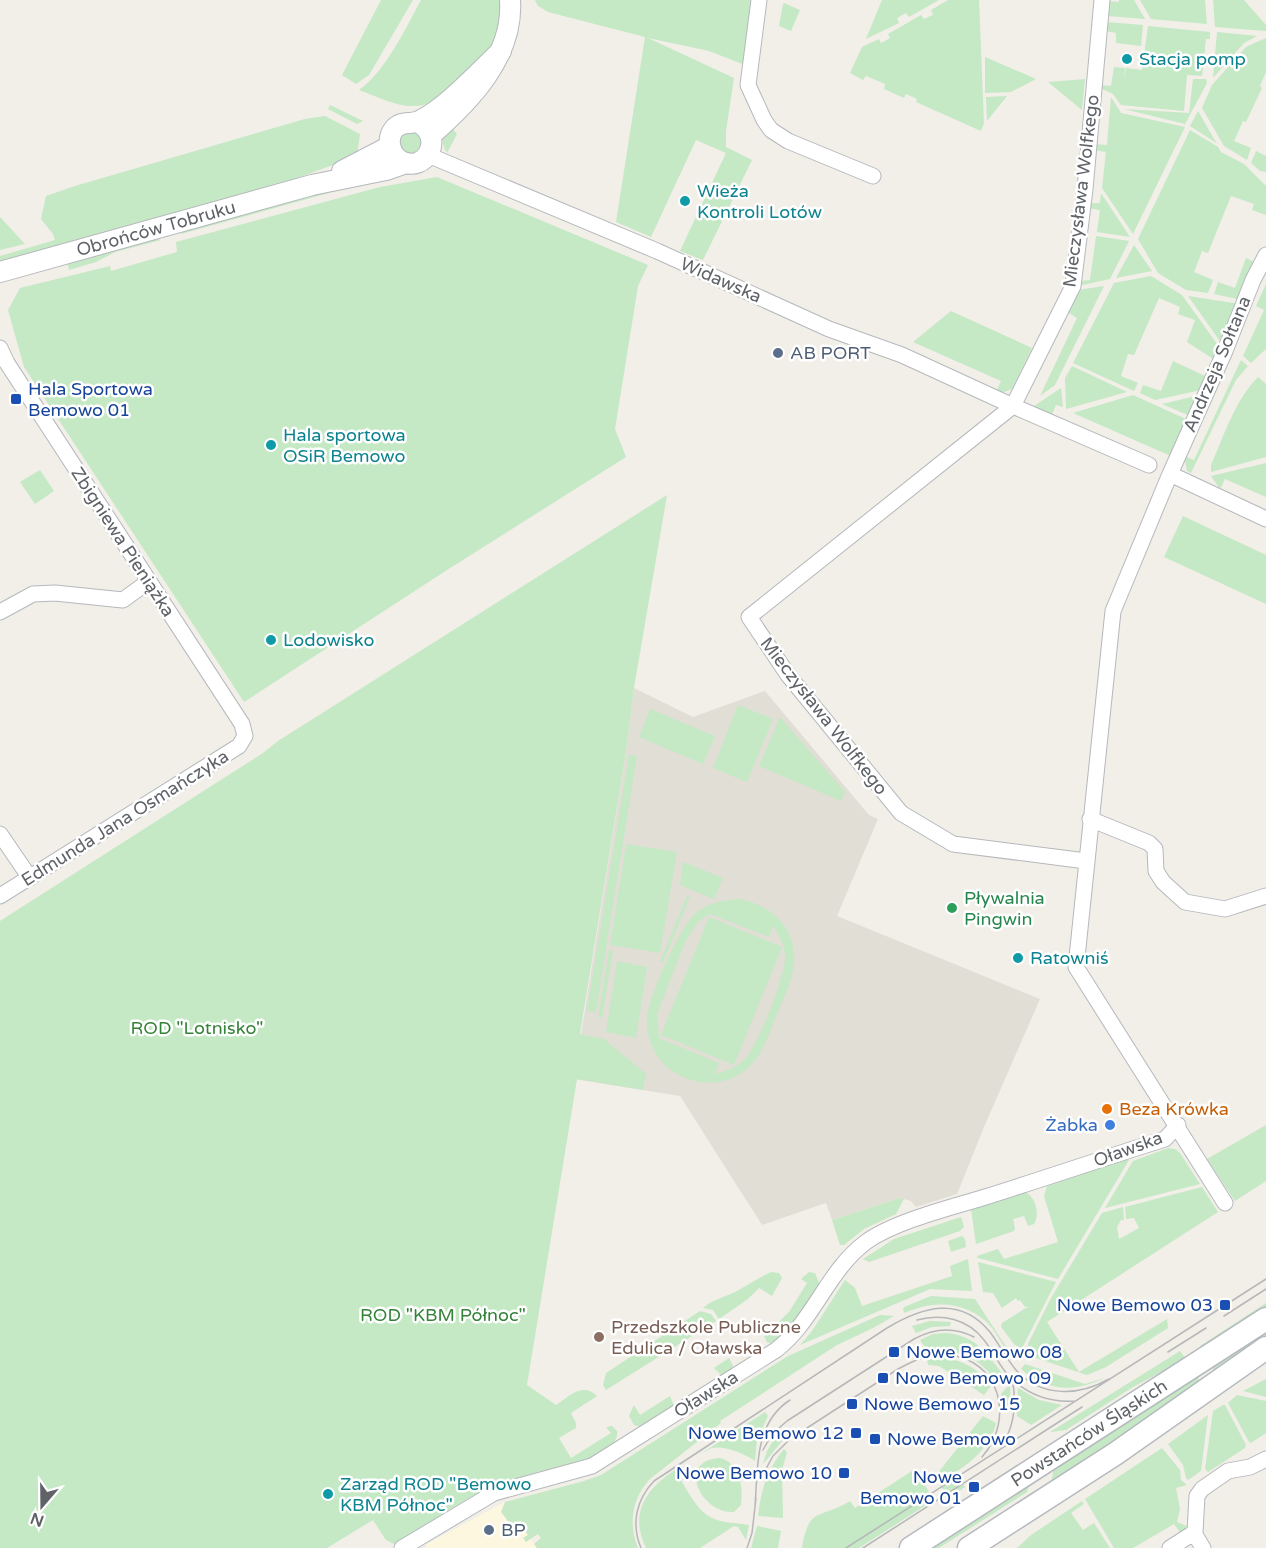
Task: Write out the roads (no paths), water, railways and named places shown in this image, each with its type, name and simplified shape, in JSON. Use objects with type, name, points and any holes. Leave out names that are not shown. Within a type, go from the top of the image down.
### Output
[{"type":"main road","name":"Powstańców Śląskich","points":[[911,1548],[1266,1319]]},
{"type":"main road","name":"Powstańców Śląskich","points":[[969,1548],[1115,1454],[1266,1348]]},
{"type":"street","points":[[419,126],[431,147],[428,155],[414,163],[398,160],[390,146],[393,130],[400,124],[419,126],[450,118],[477,90],[501,51],[509,29],[510,0]]},
{"type":"street","points":[[759,0],[748,86],[764,120],[771,130],[788,141],[873,176]]},
{"type":"street","name":"Mieczysława Wolfkego","points":[[1086,861],[953,844],[901,813],[788,675],[749,617],[1013,406],[1072,286],[1085,189],[1102,0]]},
{"type":"street","name":"Obrońców Tobruku","points":[[312,186],[390,146]]},
{"type":"street","name":"Widawska","points":[[428,155],[657,251],[829,329],[902,355],[1013,406]]},
{"type":"street","name":"Obrońców Tobruku","points":[[0,272],[312,186],[386,170],[406,163]]},
{"type":"street","name":"Andrzeja Sołtana","points":[[1170,474],[1266,255]]},
{"type":"street","name":"Zbigniewa Pieniążka","points":[[0,348],[7,363],[242,724],[245,735]]},
{"type":"street","points":[[1013,406],[1149,465]]},
{"type":"street","points":[[1225,1203],[1178,1125],[1076,967],[1113,611],[1170,474],[1266,519]]},
{"type":"street","points":[[0,612],[33,594],[55,593],[123,600],[149,581]]},
{"type":"street","name":"Edmunda Jana Osmańczyka","points":[[0,896],[239,746],[245,735]]},
{"type":"street","points":[[1090,819],[1149,843],[1155,849],[1156,871],[1162,882],[1185,902],[1225,909],[1266,896]]},
{"type":"street","points":[[0,834],[30,878]]},
{"type":"street","name":"Oławska","points":[[402,1548],[501,1490],[578,1472],[592,1466],[776,1350],[800,1328],[849,1257],[879,1234],[965,1203],[1165,1139],[1178,1125]]},
{"type":"street","points":[[1170,1548],[1194,1533],[1197,1496],[1202,1489],[1228,1471],[1250,1467],[1266,1459]]},
{"type":"street","points":[[1194,1533],[1203,1548]]},
{"type":"tram line","points":[[846,1548],[1266,1279]]},
{"type":"tram line","points":[[1224,1316],[1266,1289]]},
{"type":"tram line","points":[[641,1548],[636,1530],[637,1513],[643,1496],[654,1481],[887,1328],[927,1310],[953,1309],[978,1320],[990,1332],[1016,1370],[1037,1386],[1049,1390],[1073,1391],[1085,1389],[1109,1379]]},
{"type":"tram line","points":[[917,1320],[945,1318],[970,1327],[978,1333],[1015,1382],[1048,1399],[1076,1401]]},
{"type":"tram line","points":[[1168,1352],[1206,1328]]},
{"type":"tram line","points":[[763,1450],[772,1434],[787,1421],[914,1339],[929,1332],[944,1330],[959,1331],[974,1337]]},
{"type":"tram line","points":[[761,1478],[773,1456],[790,1439],[898,1369],[934,1355],[965,1359],[980,1367],[991,1379],[1000,1410],[998,1426],[992,1442],[982,1457]]},
{"type":"tram line","points":[[1001,1447],[1014,1414],[1012,1378]]},
{"type":"tram line","points":[[755,1506],[758,1462],[764,1434],[778,1410],[790,1400]]},
{"type":"tram line","points":[[863,1548],[1082,1407]]},
{"type":"tram line","points":[[747,1548],[752,1533],[756,1498]]},
{"type":"place","name":"Stacja pomp","points":[[1127,59]]},
{"type":"place","name":"Wieża Kontroli Lotów","points":[[685,201]]},
{"type":"place","name":"AB PORT","points":[[778,353]]},
{"type":"place","name":"Hala Sportowa Bemowo 01","points":[[16,399]]},
{"type":"place","name":"Hala sportowa OSiR Bemowo","points":[[271,445]]},
{"type":"place","name":"Lodowisko","points":[[271,640]]},
{"type":"place","name":"Pływalnia Pingwin","points":[[952,908]]},
{"type":"place","name":"Ratowniś","points":[[1018,958]]},
{"type":"place","name":"Beza Krówka","points":[[1107,1109]]},
{"type":"place","name":"Żabka","points":[[1110,1125]]},
{"type":"place","name":"Nowe Bemowo 03","points":[[1225,1305]]},
{"type":"place","name":"Przedszkole Publiczne Edulica / Oławska","points":[[599,1337]]},
{"type":"place","name":"Nowe Bemowo 08","points":[[894,1352]]},
{"type":"place","name":"Nowe Bemowo 09","points":[[883,1378]]},
{"type":"place","name":"Nowe Bemowo 15","points":[[852,1404]]},
{"type":"place","name":"Nowe Bemowo 12","points":[[856,1433]]},
{"type":"place","name":"Nowe Bemowo","points":[[875,1439]]},
{"type":"place","name":"Nowe Bemowo 10","points":[[844,1473]]},
{"type":"place","name":"Nowe Bemowo 01","points":[[974,1487]]},
{"type":"place","name":"Zarząd ROD \"Bemowo KBM Północ\"","points":[[328,1494]]},
{"type":"place","name":"BP","points":[[489,1530]]},
{"type":"park label","name":"ROD \"Lotnisko\"","points":[[197,1028]]},
{"type":"park label","name":"ROD \"KBM Północ\"","points":[[443,1315]]}]
